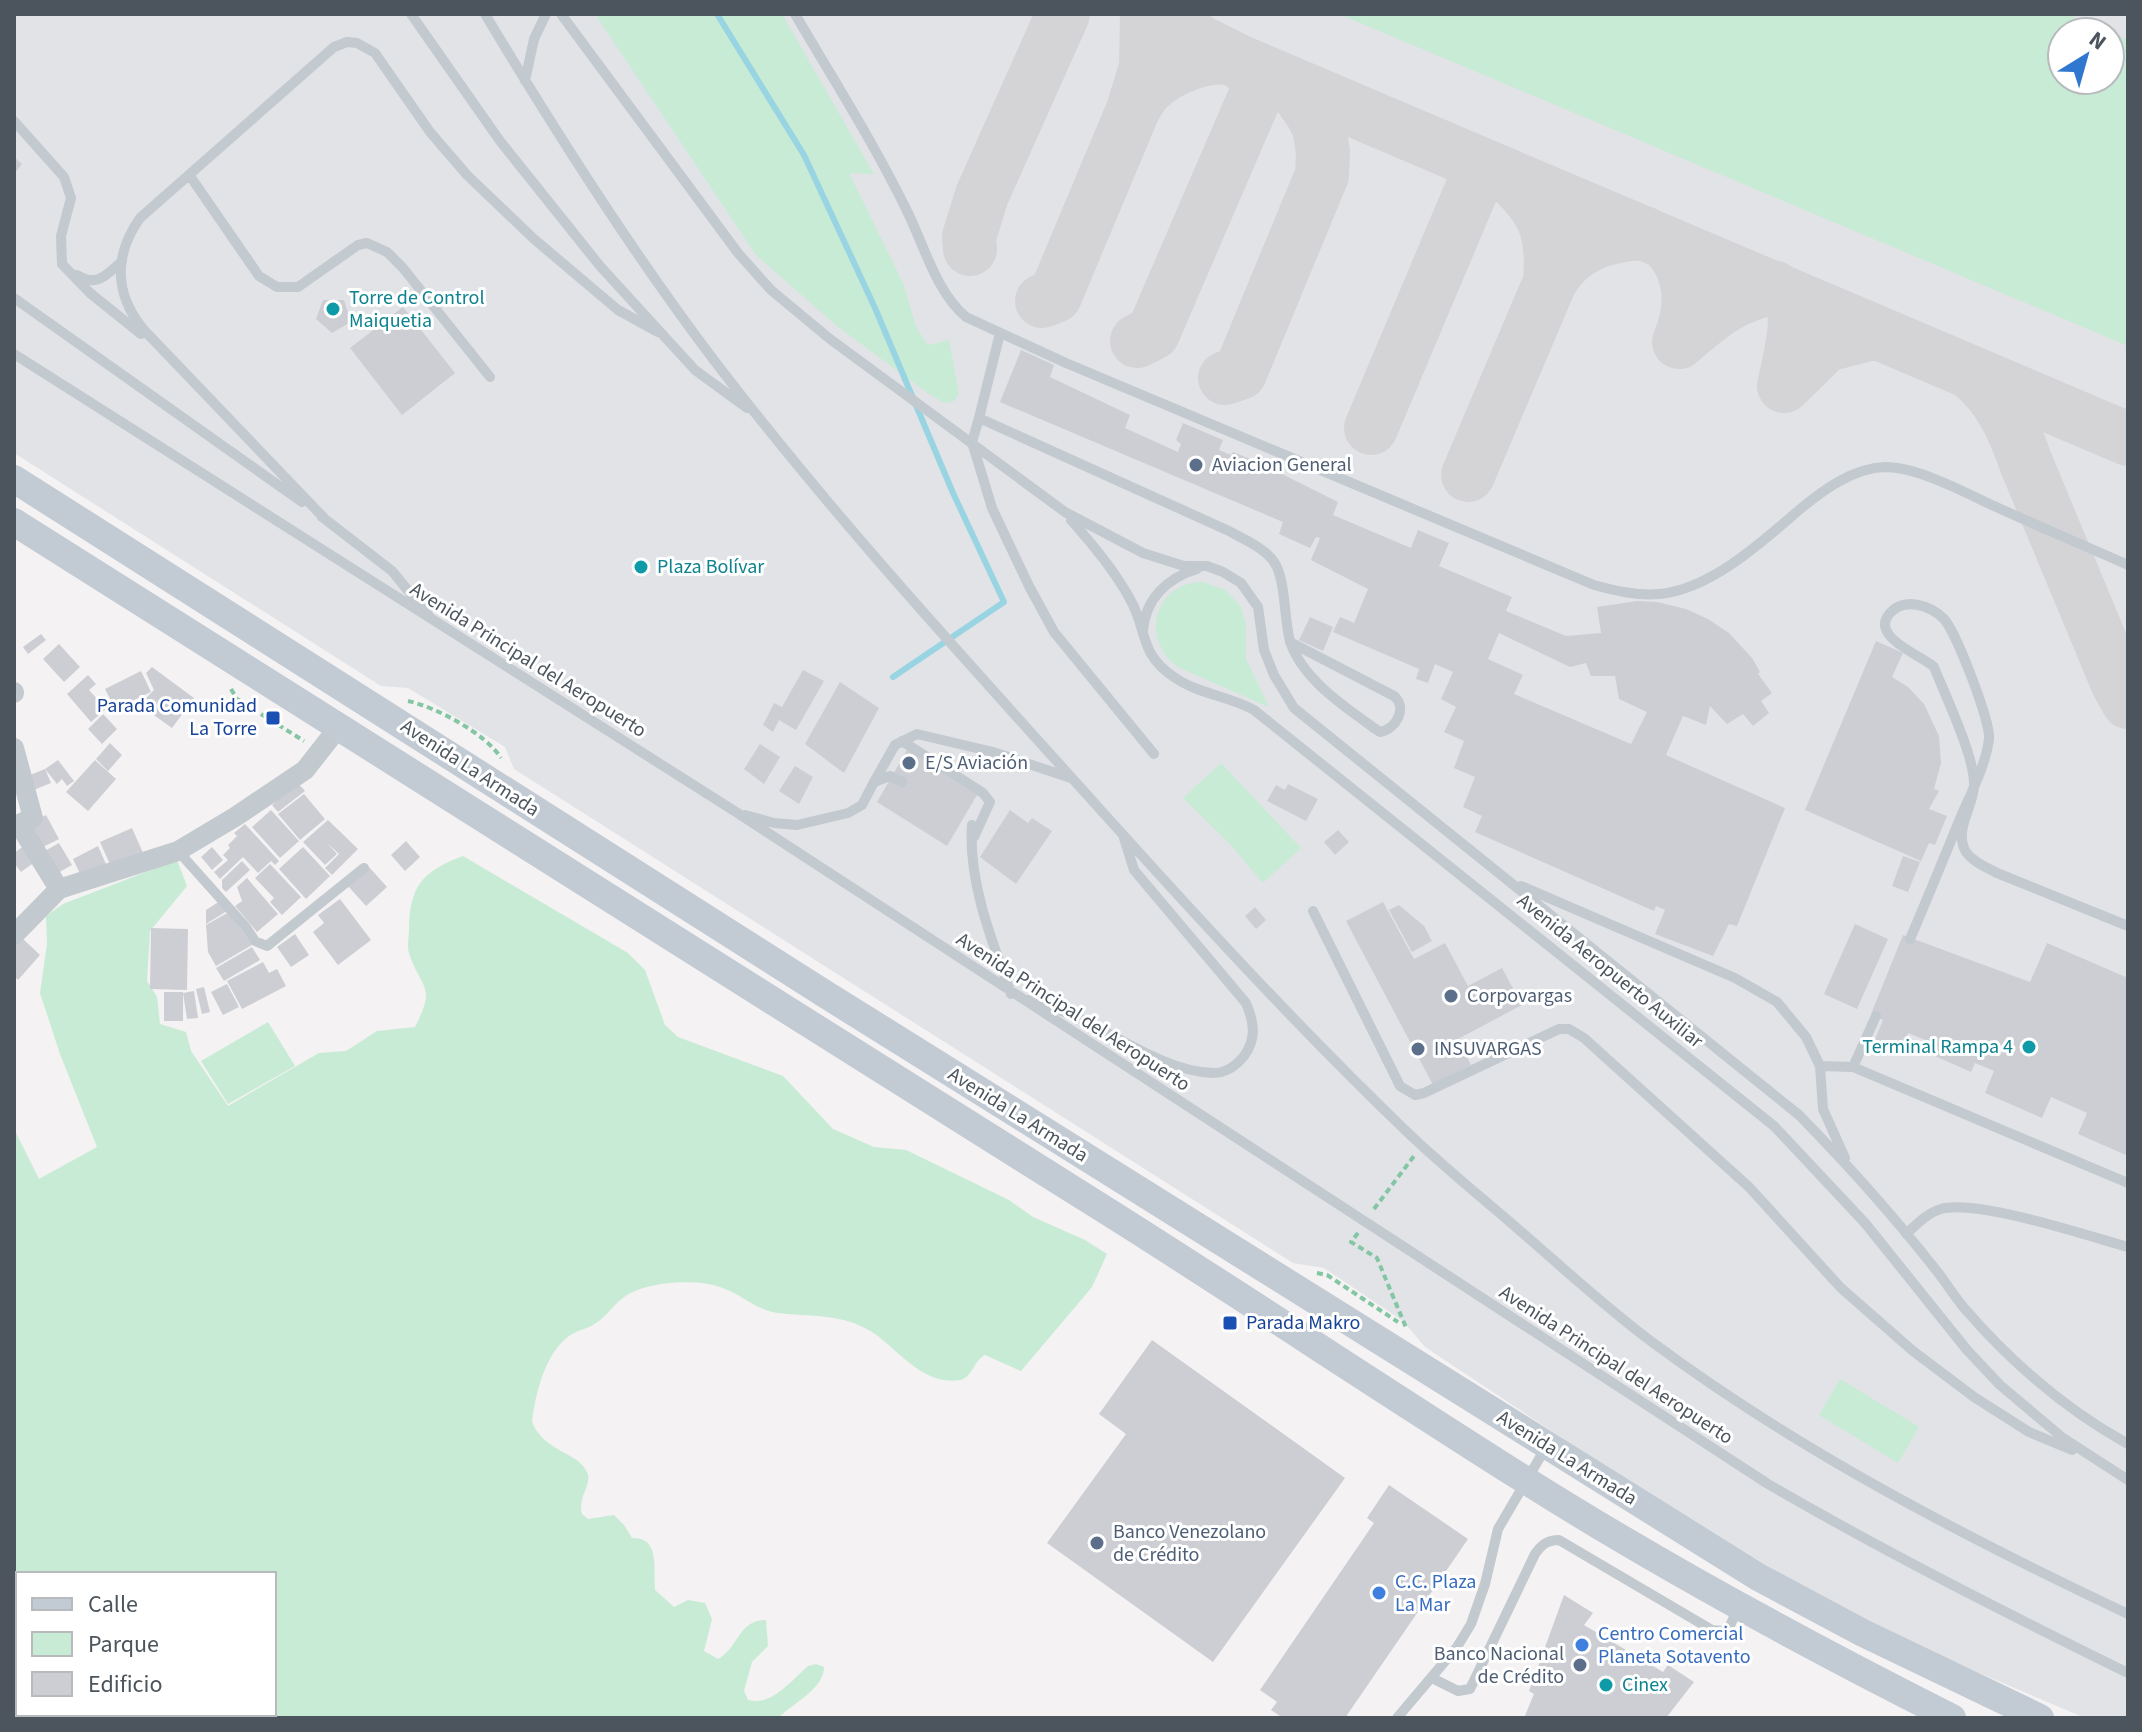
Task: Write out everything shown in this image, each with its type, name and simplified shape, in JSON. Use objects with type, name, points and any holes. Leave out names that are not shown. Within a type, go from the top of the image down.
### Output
[{"type":"main road","name":"Avenida La Armada","points":[[14,479],[825,994],[1758,1577],[1863,1633],[2040,1718]]},
{"type":"main road","name":"Avenida La Armada","points":[[14,522],[1121,1220],[1526,1481],[1739,1606],[1952,1718]]},
{"type":"street","points":[[14,935],[59,889],[178,851],[305,770],[338,728]]},
{"type":"street","points":[[14,748],[33,818],[19,824],[59,889]]},
{"type":"lane","points":[[411,14],[500,141],[600,266],[695,370],[758,416]]},
{"type":"lane","name":"Avenida Principal del Aeropuerto","points":[[485,14],[572,156],[665,294],[862,545],[1231,955],[1405,1130],[1650,1340],[1752,1411],[1990,1548],[2128,1614]]},
{"type":"lane","points":[[525,81],[534,39],[546,14]]},
{"type":"lane","name":"Avenida Aeropuerto Auxiliar","points":[[561,14],[738,253],[771,290],[851,355],[1065,512],[1143,553],[1184,566],[1207,566],[1232,577],[1249,592],[1258,607],[1264,650],[1274,675],[1294,708],[1799,1115],[1849,1167],[1964,1308],[2026,1370],[2069,1406],[2128,1444]]},
{"type":"lane","points":[[795,14],[873,146],[951,299],[966,317],[1580,579],[1620,593],[1663,594],[1702,580],[1734,563],[1826,489],[1856,473],[1887,467],[1936,481],[2128,565]]},
{"type":"lane","points":[[324,518],[143,329],[127,307],[121,283],[122,261],[129,236],[140,218],[334,47],[347,42],[357,43],[375,53],[430,132],[467,175],[534,239],[618,310],[658,332]]},
{"type":"lane","points":[[14,121],[54,164],[71,198],[61,236],[62,264],[90,293],[172,358]]},
{"type":"lane","points":[[190,176],[259,276],[277,287],[298,287],[358,245],[374,245],[387,252],[490,377]]},
{"type":"lane","points":[[62,264],[83,279],[95,281],[106,277],[122,261]]},
{"type":"lane","points":[[14,298],[324,518],[392,571],[436,623]]},
{"type":"lane","points":[[1000,333],[972,442],[992,508],[1054,632],[1154,754]]},
{"type":"lane","name":"Avenida Principal del Aeropuerto","points":[[14,354],[736,812],[1011,994],[1768,1484],[1873,1544],[2128,1673]]},
{"type":"lane","points":[[979,418],[1229,531],[1256,547],[1275,563],[1290,642],[1304,665],[1337,701],[1380,732],[1395,723],[1401,706],[1394,696],[1290,642]]},
{"type":"lane","name":"Avenida Aeropuerto Auxiliar","points":[[1065,512],[1095,547],[1133,602],[1143,641],[1158,664],[1192,687],[1240,702],[1254,710],[1774,1126],[1865,1223],[1967,1350],[1992,1376],[2039,1419],[2089,1457],[2128,1480]]},
{"type":"lane","points":[[1143,641],[1147,607],[1160,591],[1181,575],[1207,566]]},
{"type":"lane","points":[[1910,939],[1975,784],[1968,756],[1934,667],[1890,638],[1887,618],[1900,604],[1910,603],[1936,613],[1953,633],[1989,729],[1989,740],[1962,835],[1967,852],[1976,862],[2128,926]]},
{"type":"lane","points":[[736,812],[774,823],[797,825],[848,813],[862,805],[895,745],[917,734],[993,752],[1073,779]]},
{"type":"lane","points":[[902,741],[983,793],[990,802],[970,843]]},
{"type":"lane","points":[[874,782],[890,776],[902,782]]},
{"type":"lane","points":[[972,825],[970,843],[991,939],[1011,994],[1074,1016],[1155,1056],[1199,1071],[1226,1071],[1247,1052],[1254,1027],[1246,1003],[1134,870],[1122,833]]},
{"type":"lane","points":[[178,851],[255,941],[267,946],[364,868]]},
{"type":"lane","points":[[1509,880],[1666,947],[1759,990],[1777,1002],[1806,1037],[1820,1066],[1823,1109],[1849,1167]]},
{"type":"lane","points":[[1313,911],[1400,1086],[1415,1095],[1424,1093],[1559,1029],[1569,1029],[1584,1038],[1749,1187],[1841,1288],[1913,1351],[1974,1397],[2029,1432],[2089,1457]]},
{"type":"lane","points":[[1853,1067],[1876,1016]]},
{"type":"lane","points":[[1820,1066],[1853,1067],[2128,1183]]},
{"type":"lane","points":[[1906,1234],[1936,1210],[1948,1207],[1978,1209],[2128,1247]]},
{"type":"lane","points":[[1397,1718],[1432,1678],[1471,1624],[1485,1584],[1498,1529],[1547,1446]]},
{"type":"lane","points":[[1432,1678],[1458,1691],[1470,1689],[1535,1554],[1540,1546],[1551,1540],[1559,1540],[1712,1630],[1729,1628],[1739,1606]]},
{"type":"shaded area","points":[[14,14],[2128,14],[2128,1718],[2085,1718],[1878,1630],[1701,1530],[1425,1347],[1403,1321],[1324,1268],[1293,1263],[514,769],[505,747],[408,688],[381,686],[14,453]]},
{"type":"green space","points":[[595,14],[782,14],[874,174],[849,173],[903,283],[917,329],[928,345],[949,340],[959,394],[954,401],[944,403],[926,392],[837,326],[756,255]]},
{"type":"green space","points":[[1339,14],[2066,14],[2071,16],[2046,16],[2046,96],[2126,96],[2126,39],[2128,346]]},
{"type":"green space","points":[[1203,582],[1225,590],[1240,605],[1246,624],[1246,659],[1269,707],[1180,668],[1167,657],[1159,644],[1157,616],[1163,603],[1173,592],[1186,585]]},
{"type":"green space","points":[[1221,763],[1301,848],[1263,883],[1229,843],[1183,798]]},
{"type":"green space","points":[[463,856],[628,953],[645,970],[665,1025],[678,1037],[783,1076],[833,1129],[874,1147],[906,1150],[1009,1200],[1033,1217],[1085,1240],[1107,1254],[1092,1287],[1021,1371],[985,1355],[960,1380],[934,1378],[923,1372],[861,1326],[826,1317],[770,1311],[723,1288],[700,1283],[672,1283],[632,1292],[603,1318],[561,1343],[539,1387],[532,1422],[544,1440],[583,1465],[587,1472],[582,1514],[588,1519],[614,1515],[632,1538],[648,1543],[654,1556],[655,1590],[674,1607],[688,1600],[705,1603],[712,1619],[704,1651],[718,1659],[750,1624],[766,1620],[768,1646],[752,1662],[744,1691],[748,1700],[765,1700],[773,1696],[808,1666],[816,1664],[824,1667],[823,1675],[813,1689],[778,1718],[14,1718],[14,1129],[39,1179],[97,1147],[60,1054],[40,993],[47,944],[46,916],[63,904],[177,860],[187,886],[150,931],[147,981],[157,997],[160,1024],[186,1032],[191,1051],[228,1106],[319,1053],[346,1051],[377,1031],[415,1027],[426,994],[408,950],[410,913],[416,890],[438,867]]},
{"type":"green space","points":[[268,1022],[295,1066],[228,1104],[201,1061]]},
{"type":"green space","points":[[1840,1379],[1919,1427],[1898,1463],[1819,1415]]},
{"type":"building","points":[[14,157],[22,164],[14,174]]},
{"type":"building","name":"Torre de Control Maiquetia","points":[[323,300],[344,300],[351,322],[332,333],[316,319]]},
{"type":"building","points":[[403,307],[455,373],[402,415],[350,348]]},
{"type":"building","points":[[1021,350],[1054,365],[1050,377],[1130,415],[1125,428],[1178,452],[1181,444],[1176,440],[1183,423],[1223,440],[1219,450],[1260,463],[1338,502],[1333,515],[1411,548],[1418,530],[1449,543],[1439,566],[1512,597],[1506,611],[1566,636],[1601,633],[1597,607],[1637,601],[1686,609],[1729,633],[1752,658],[1760,672],[1758,674],[1772,693],[1761,701],[1769,713],[1753,726],[1743,714],[1727,724],[1710,706],[1706,725],[1683,716],[1666,755],[1785,808],[1737,926],[1729,924],[1713,956],[1655,934],[1665,910],[1656,906],[1654,911],[1475,832],[1482,816],[1463,807],[1475,777],[1454,768],[1464,741],[1444,732],[1456,707],[1441,699],[1453,672],[1435,664],[1428,683],[1416,679],[1419,669],[1333,632],[1340,617],[1354,623],[1368,589],[1311,560],[1320,538],[1316,537],[1310,548],[1279,534],[1283,522],[1000,402]],"holes":[[[1499,633],[1570,667],[1586,663],[1591,676],[1615,676],[1619,699],[1647,712],[1631,744],[1514,694],[1523,675],[1488,659]]]},
{"type":"building","points":[[1310,617],[1333,627],[1323,651],[1299,640]]},
{"type":"building","points":[[41,634],[46,640],[28,654],[23,647]]},
{"type":"building","points":[[1876,641],[1903,653],[1892,677],[1908,687],[1924,704],[1939,736],[1941,763],[1934,789],[1939,791],[1929,809],[1947,816],[1935,845],[1929,843],[1921,861],[1805,810]]},
{"type":"building","points":[[59,644],[80,667],[64,682],[43,659]]},
{"type":"building","points":[[152,667],[194,698],[172,728],[151,713],[146,698],[154,690],[146,673]]},
{"type":"building","points":[[803,670],[824,681],[796,730],[779,720],[773,732],[763,725],[774,703],[782,707]]},
{"type":"building","points":[[141,671],[151,692],[115,709],[105,689]]},
{"type":"building","points":[[88,675],[96,684],[89,690],[106,709],[91,722],[67,694]]},
{"type":"building","points":[[840,682],[879,708],[844,773],[805,744]]},
{"type":"building","points":[[103,714],[117,729],[102,744],[88,729]]},
{"type":"building","points":[[110,743],[122,755],[108,771],[96,759]]},
{"type":"building","points":[[760,744],[780,757],[764,784],[744,769]]},
{"type":"building","points":[[907,750],[977,795],[947,846],[877,802]]},
{"type":"building","points":[[58,760],[74,781],[67,786],[62,779],[57,784],[45,769]]},
{"type":"building","points":[[95,760],[116,779],[88,811],[66,792]]},
{"type":"building","points":[[795,766],[813,777],[799,804],[779,791]]},
{"type":"building","points":[[45,769],[51,783],[31,791],[25,777]]},
{"type":"building","points":[[297,782],[305,791],[278,812],[272,805]]},
{"type":"building","points":[[1288,784],[1318,799],[1306,821],[1267,801],[1276,785],[1285,790]]},
{"type":"building","points":[[304,794],[325,819],[300,840],[278,814]]},
{"type":"building","points":[[271,810],[299,841],[280,858],[252,827]]},
{"type":"building","points":[[1010,810],[1028,823],[1032,818],[1052,831],[1016,884],[980,857]]},
{"type":"building","points":[[46,815],[59,839],[41,848],[28,824]]},
{"type":"building","points":[[328,820],[358,849],[332,875],[325,868],[339,854],[327,843],[337,854],[325,865],[303,842]]},
{"type":"building","points":[[245,824],[279,861],[275,865],[271,861],[258,873],[243,857],[220,879],[214,872],[228,860],[223,855],[237,836],[234,833]]},
{"type":"building","points":[[132,828],[144,855],[112,869],[100,842]]},
{"type":"building","points":[[1338,830],[1349,842],[1335,855],[1324,842]]},
{"type":"building","points":[[406,841],[420,857],[405,871],[391,855]]},
{"type":"building","points":[[59,843],[72,865],[56,874],[43,852]]},
{"type":"building","points":[[24,846],[35,862],[21,872],[14,863],[14,853]]},
{"type":"building","points":[[98,846],[106,864],[81,876],[73,859]]},
{"type":"building","points":[[212,847],[223,860],[212,870],[201,857]]},
{"type":"building","points":[[303,847],[330,876],[306,899],[279,869]]},
{"type":"building","points":[[1903,856],[1920,862],[1908,892],[1892,886]]},
{"type":"building","points":[[242,861],[250,870],[226,892],[222,888],[222,880]]},
{"type":"building","points":[[270,864],[301,897],[282,915],[270,902],[274,898],[255,878]]},
{"type":"building","points":[[369,867],[387,887],[366,906],[348,886]]},
{"type":"building","points":[[247,878],[278,914],[257,932],[235,906],[242,901],[237,887]]},
{"type":"building","points":[[340,899],[371,940],[338,965],[313,932],[324,923],[318,915]]},
{"type":"building","points":[[220,901],[227,911],[206,924],[206,910]]},
{"type":"building","name":"Corpovargas","points":[[1383,902],[1414,959],[1445,943],[1468,986],[1502,968],[1522,1005],[1458,1039],[1471,1065],[1433,1085],[1346,921]]},
{"type":"building","points":[[1399,905],[1424,926],[1432,941],[1412,952],[1389,910]]},
{"type":"building","points":[[1255,907],[1266,920],[1256,929],[1245,916]]},
{"type":"building","points":[[229,912],[252,945],[216,966],[208,952],[206,925]]},
{"type":"building","points":[[1855,924],[1888,939],[1857,1009],[1824,994]]},
{"type":"building","points":[[151,928],[188,929],[187,990],[150,989]]},
{"type":"building","points":[[295,934],[309,955],[291,967],[277,947]]},
{"type":"building","name":"Terminal Rampa 4","points":[[1903,935],[2030,982],[2047,943],[2128,978],[2128,1156],[2078,1134],[2087,1113],[2051,1097],[2042,1118],[1985,1093],[1994,1071],[1975,1063],[1971,1072],[1928,1053],[1933,1043],[1908,1033],[1899,1055],[1873,1044],[1883,1020],[1871,1014]]},
{"type":"building","points":[[22,938],[40,955],[18,980],[14,976],[14,947]]},
{"type":"building","points":[[252,947],[260,960],[224,981],[216,968]]},
{"type":"building","points":[[263,962],[269,973],[277,969],[286,986],[242,1009],[227,981]]},
{"type":"building","points":[[227,984],[239,1007],[223,1015],[211,992]]},
{"type":"building","points":[[204,987],[210,1012],[202,1014],[196,989]]},
{"type":"building","points":[[194,991],[198,1018],[187,1019],[183,993]]},
{"type":"building","points":[[164,992],[183,992],[183,1021],[164,1021]]},
{"type":"building","points":[[1152,1340],[1345,1478],[1213,1662],[1047,1543],[1126,1434],[1099,1414]]},
{"type":"building","name":"C.C. Plaza La Mar","points":[[1389,1485],[1468,1539],[1345,1718],[1283,1718],[1271,1710],[1277,1702],[1260,1690],[1374,1523],[1367,1518]]},
{"type":"building","name":"Centro Comercial Planeta Sotavento","points":[[1564,1595],[1593,1613],[1584,1625],[1663,1672],[1668,1665],[1694,1682],[1666,1718],[1524,1718],[1534,1694],[1529,1691]]},
{"type":"waterway","points":[[717,14],[804,155],[1004,602],[893,677]]},
{"type":"taxiway","points":[[970,249],[969,237],[982,195],[1063,14]]},
{"type":"taxiway","points":[[1147,14],[1146,67],[1133,110],[1147,89],[1178,68],[1203,59],[1228,58],[1245,67],[1260,85],[1282,80],[1299,95],[1319,127],[1323,152],[1322,175],[1240,373],[1225,378]]},
{"type":"taxiway","points":[[1168,14],[1198,41],[1238,61],[2128,439]]},
{"type":"taxiway","points":[[1137,341],[1153,333],[1260,85]]},
{"type":"taxiway","points":[[1042,301],[1055,296],[1133,110]]},
{"type":"taxiway","points":[[1507,175],[1530,199],[1544,222],[1550,249],[1550,282],[1578,251],[1615,236],[1644,233]]},
{"type":"taxiway","points":[[1371,428],[1477,177]]},
{"type":"taxiway","points":[[1664,242],[1681,264],[1688,289],[1687,316],[1679,342],[1735,301],[1775,288],[1790,301],[1795,325],[1784,386],[1826,345],[1876,332]]},
{"type":"taxiway","points":[[1468,475],[1550,282]]},
{"type":"taxiway","points":[[1971,373],[1990,392],[2011,425],[2128,702]]},
{"type":"place","name":"Torre de Control Maiquetia","points":[[333,309]]},
{"type":"place","name":"Aviacion General","points":[[1196,465]]},
{"type":"place","name":"Plaza Bolívar","points":[[641,567]]},
{"type":"place","name":"Parada Comunidad La Torre","points":[[273,718]]},
{"type":"place","name":"E/S Aviación","points":[[909,763]]},
{"type":"place","name":"Corpovargas","points":[[1451,996]]},
{"type":"place","name":"Terminal Rampa 4","points":[[2029,1047]]},
{"type":"place","name":"INSUVARGAS","points":[[1418,1049]]},
{"type":"place","name":"Parada Makro","points":[[1230,1323]]},
{"type":"place","name":"Banco Venezolano de Crédito","points":[[1097,1543]]},
{"type":"place","name":"C.C. Plaza La Mar","points":[[1379,1593]]},
{"type":"place","name":"Centro Comercial Planeta Sotavento","points":[[1582,1645]]},
{"type":"place","name":"Banco Nacional de Crédito","points":[[1580,1665]]},
{"type":"place","name":"Cinex","points":[[1606,1685]]}]
